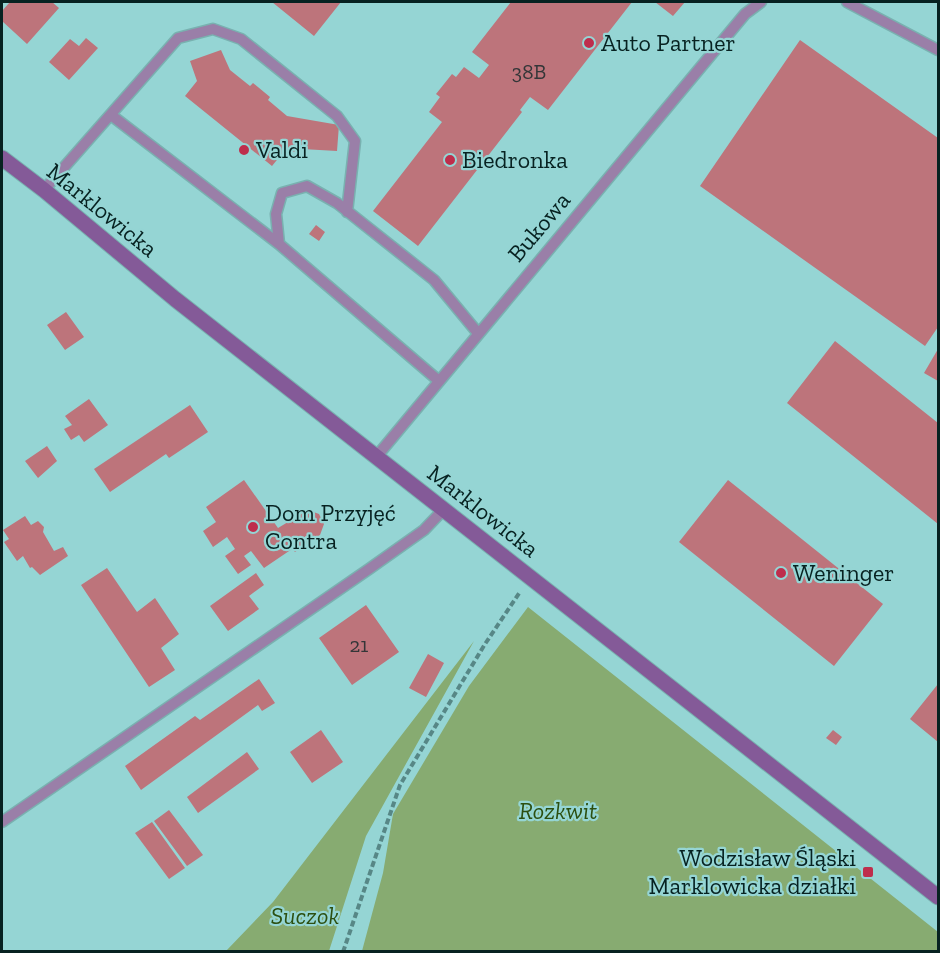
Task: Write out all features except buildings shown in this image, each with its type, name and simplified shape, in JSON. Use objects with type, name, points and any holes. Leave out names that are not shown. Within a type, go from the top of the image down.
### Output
[{"type":"main road","name":"Marklowicka","points":[[2,158],[176,299],[939,897]]},
{"type":"lane","name":"Bukowa","points":[[377,456],[477,332],[745,14],[761,2]]},
{"type":"lane","points":[[847,2],[939,50]]},
{"type":"lane","points":[[44,190],[178,38],[213,29],[241,39],[337,116],[355,141],[347,212]]},
{"type":"lane","points":[[111,115],[279,244],[439,381]]},
{"type":"lane","points":[[279,244],[276,214],[282,193],[308,186],[347,212],[434,280],[477,332]]},
{"type":"lane","points":[[2,822],[369,569],[424,530],[444,509]]},
{"type":"path","points":[[343,951],[400,785],[485,644],[530,576]]},
{"type":"green space","name":"Rozkwit","points":[[528,607],[938,932],[938,951],[362,951],[383,873],[393,814],[469,686]]},
{"type":"green space","name":"Suczok","points":[[474,641],[366,836],[329,951],[226,951],[273,902]]},
{"type":"place","name":"Auto Partner","points":[[589,43]]},
{"type":"place","name":"Valdi","points":[[244,150]]},
{"type":"place","name":"Biedronka","points":[[450,160]]},
{"type":"place","name":"Dom Przyjęć Contra","points":[[253,527]]},
{"type":"place","name":"Weninger","points":[[781,573]]},
{"type":"place","name":"Wodzisław Śląski Marklowicka działki","points":[[868,872]]}]
